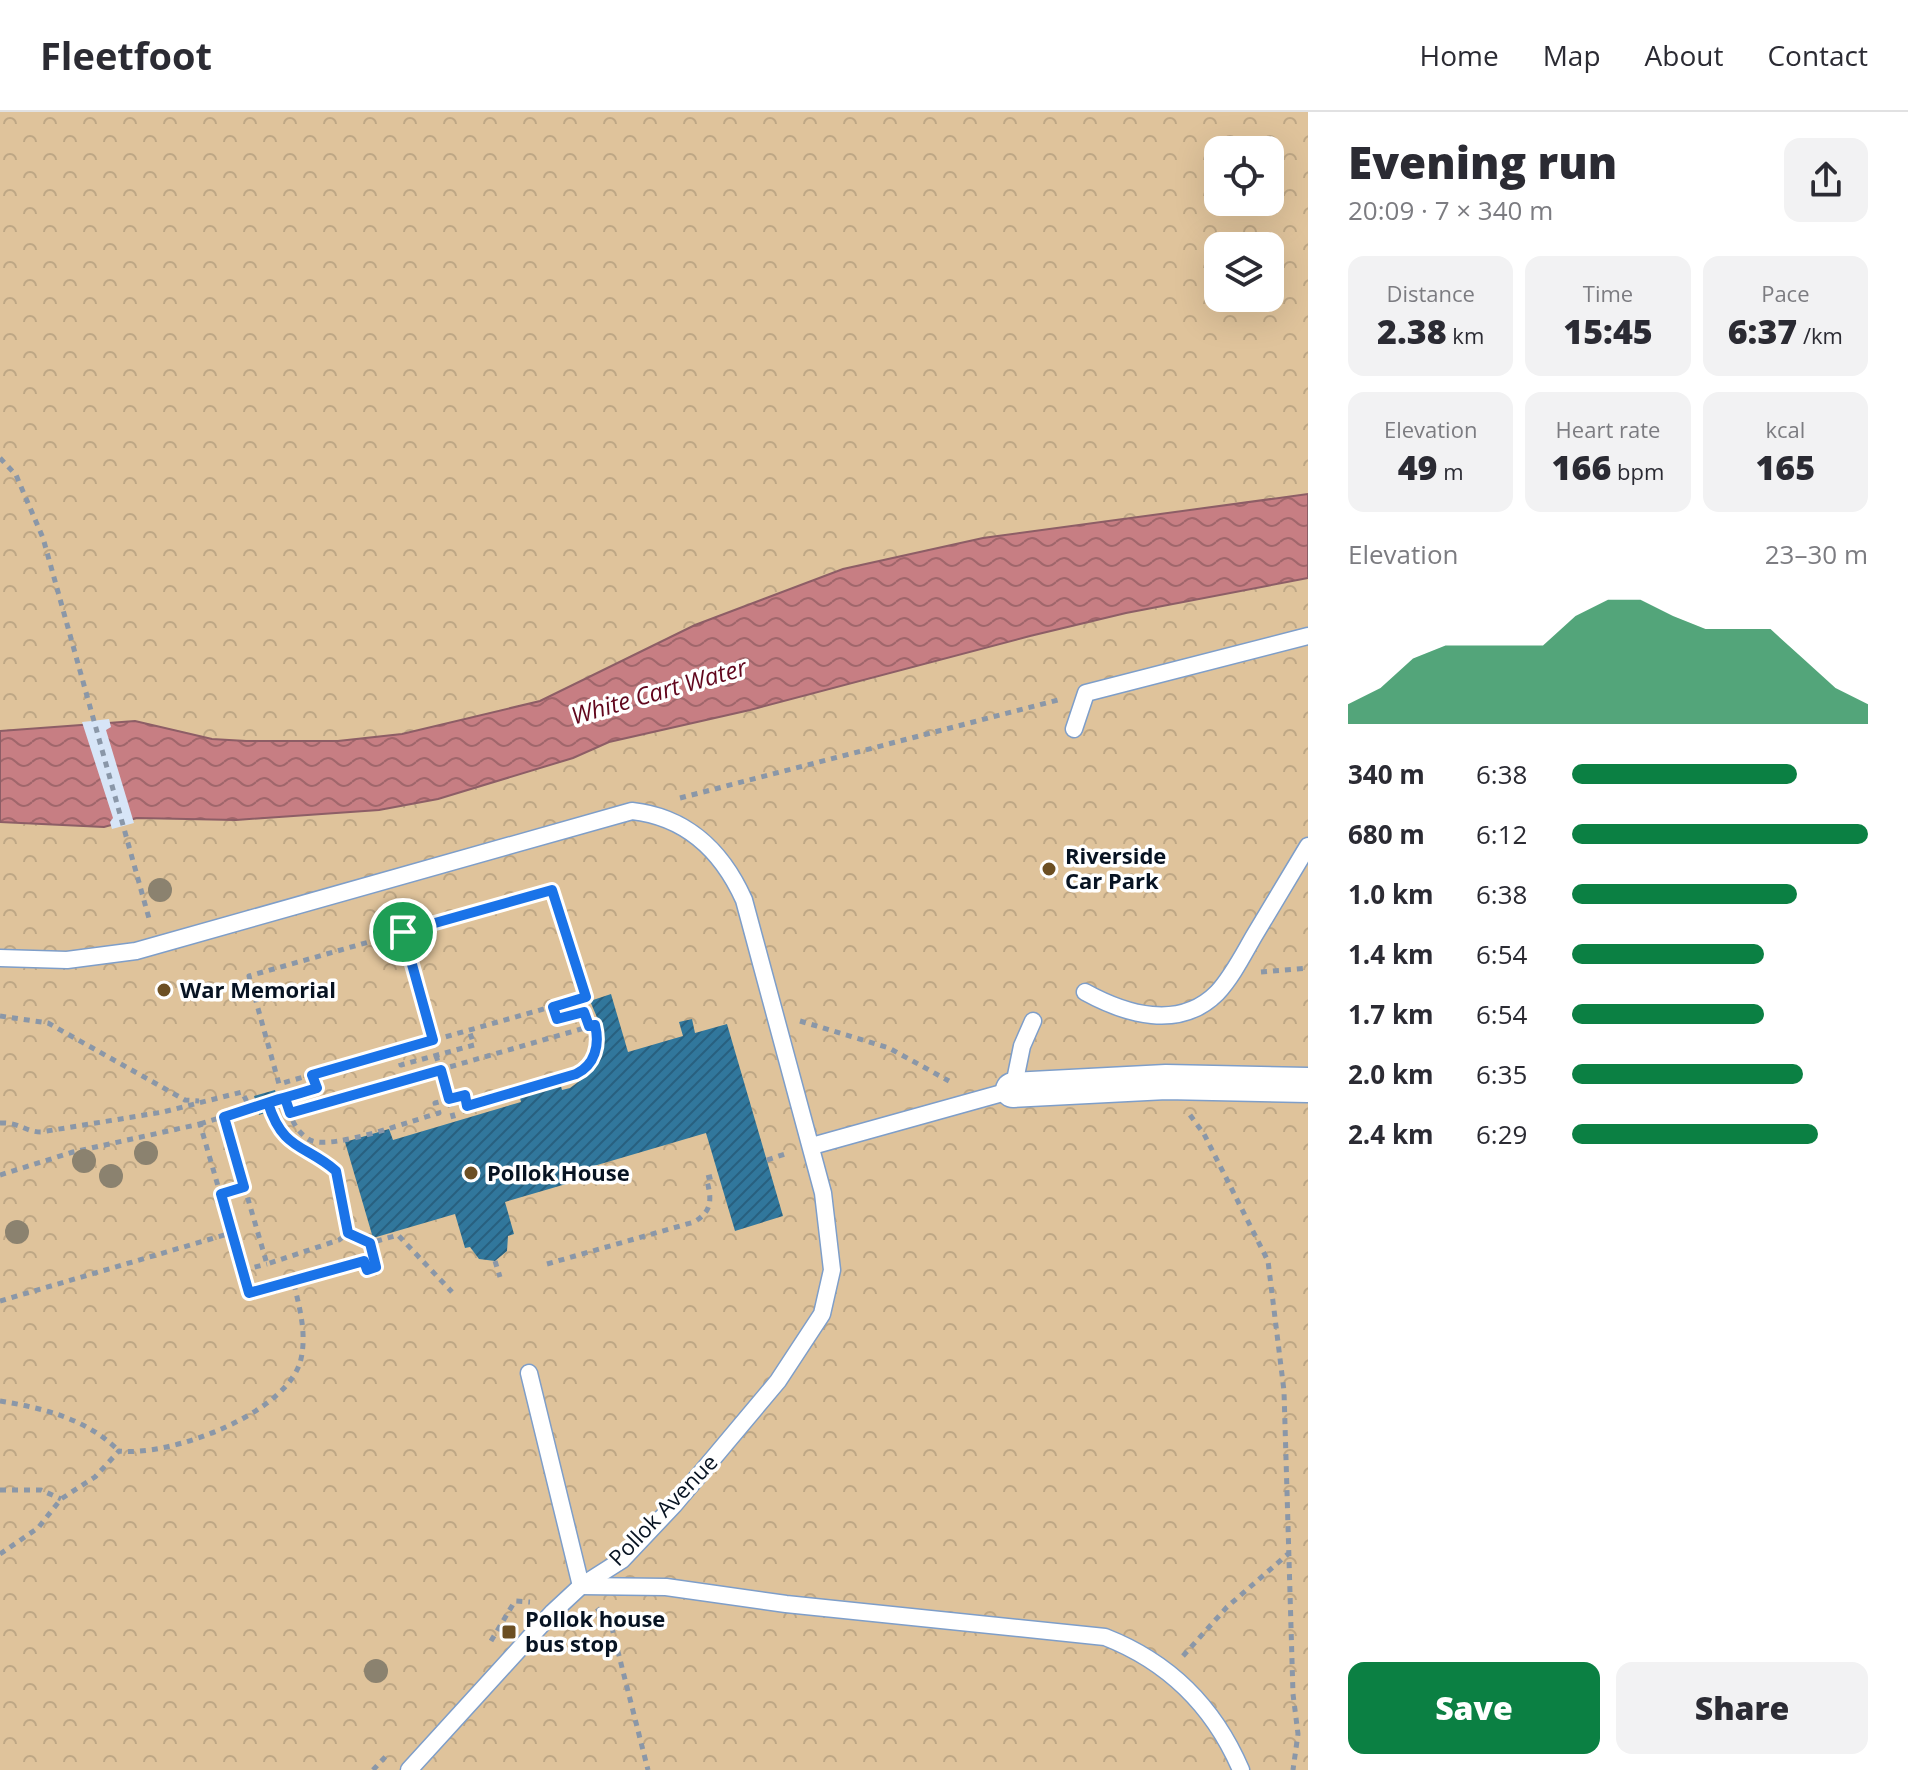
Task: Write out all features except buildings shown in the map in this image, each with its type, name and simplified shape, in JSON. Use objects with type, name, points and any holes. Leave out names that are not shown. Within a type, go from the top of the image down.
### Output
[{"type":"street","points":[[1013,1090],[1166,1082],[1308,1085]]},
{"type":"lane","points":[[1074,729],[1086,693],[1308,636]]},
{"type":"lane","points":[[0,958],[78,960],[157,946],[632,811]]},
{"type":"lane","name":"Pollok Avenue","points":[[409,1770],[553,1612],[581,1586],[632,1549],[778,1381],[816,1325],[830,1293],[832,1243],[812,1146],[744,900],[723,862],[687,828],[655,813],[632,811]]},
{"type":"lane","points":[[1085,992],[1131,1014],[1149,1016],[1195,1009],[1216,994],[1231,974],[1308,846]]},
{"type":"lane","points":[[812,1146],[1013,1090],[1022,1046],[1033,1021]]},
{"type":"lane","points":[[529,1373],[581,1586],[666,1587],[786,1604],[1105,1637],[1127,1646],[1171,1673],[1190,1690],[1229,1742],[1241,1770]]},
{"type":"path","points":[[0,458],[16,475],[43,538],[157,946]]},
{"type":"path","points":[[632,811],[1086,693]]},
{"type":"path","points":[[552,890],[586,997],[279,1084],[249,976],[403,932],[552,890]]},
{"type":"path","points":[[396,906],[433,1040]]},
{"type":"path","points":[[1231,974],[1308,968]]},
{"type":"path","points":[[553,1007],[557,1019],[584,1012],[589,1026]]},
{"type":"path","points":[[775,1015],[889,1048],[976,1100]]},
{"type":"path","points":[[0,1016],[48,1023],[185,1100],[204,1102]]},
{"type":"path","points":[[285,1098],[290,1113],[303,1135],[319,1143],[329,1143],[439,1113],[435,1103],[449,1099],[465,1095],[467,1106],[581,1072],[591,1061],[597,1047],[595,1025],[290,1113]]},
{"type":"path","points":[[398,1051],[401,1065],[474,1045],[469,1030]]},
{"type":"path","points":[[436,1055],[454,1120]]},
{"type":"path","points":[[0,1175],[73,1152],[200,1124],[317,1088],[312,1075]]},
{"type":"path","points":[[1166,1082],[1204,1134],[1268,1261],[1284,1391],[1293,1694],[1298,1734],[1293,1770]]},
{"type":"path","points":[[0,1123],[14,1122],[33,1132],[41,1132],[130,1119],[242,1092],[250,1108]]},
{"type":"path","points":[[268,1103],[286,1138],[338,1174],[348,1233]]},
{"type":"path","points":[[224,1117],[267,1264]]},
{"type":"path","points":[[200,1124],[249,1293],[364,1261],[367,1270],[376,1267],[370,1243]]},
{"type":"path","points":[[547,1264],[694,1222],[709,1210],[706,1178],[718,1175]]},
{"type":"path","points":[[221,1194],[244,1187]]},
{"type":"path","points":[[0,1301],[231,1233]]},
{"type":"path","points":[[348,1233],[370,1243],[398,1235],[452,1292]]},
{"type":"path","points":[[243,1270],[339,1240],[348,1233]]},
{"type":"path","points":[[495,1261],[500,1277]]},
{"type":"path","points":[[0,1401],[64,1416],[106,1438],[119,1451],[143,1451],[216,1430],[252,1413],[282,1391],[301,1360],[303,1336],[293,1280]]},
{"type":"path","points":[[0,1554],[38,1528],[61,1499],[95,1477],[119,1451]]},
{"type":"path","points":[[0,1490],[41,1490],[61,1499]]},
{"type":"path","points":[[1171,1673],[1227,1607],[1288,1554]]},
{"type":"path","points":[[581,1586],[612,1628],[648,1770]]},
{"type":"green space","points":[[0,112],[1308,112],[1308,1770],[0,1770]]},
{"type":"water","name":"White Cart Water","points":[[1308,494],[1308,578],[1126,613],[750,710],[609,742],[573,758],[438,799],[379,810],[236,820],[137,818],[104,827],[0,822],[0,731],[135,721],[212,739],[246,741],[338,741],[402,734],[540,701],[695,625],[843,569],[983,538]]},
{"type":"pier","points":[[109,719],[111,727],[106,730],[134,823],[112,829],[110,822],[113,818],[82,722]]},
{"type":"place","name":"Riverside Car Park","points":[[1049,869]]},
{"type":"place","name":"War Memorial","points":[[164,990]]},
{"type":"place","name":"Pollok House","points":[[471,1173]]},
{"type":"place","name":"Pollok house bus stop","points":[[509,1632]]},
{"type":"route","points":[[552,890],[586,997],[553,1007],[557,1019],[584,1012],[589,1026],[595,1025],[597,1031],[595,1054],[581,1072],[467,1106],[465,1095],[449,1099],[441,1070],[290,1113],[285,1098],[268,1103],[280,1132],[338,1174],[348,1233],[370,1243],[376,1267],[367,1270],[364,1261],[249,1293],[221,1194],[244,1187],[224,1117],[279,1099],[317,1088],[312,1075],[433,1040],[403,932],[552,890]]}]
